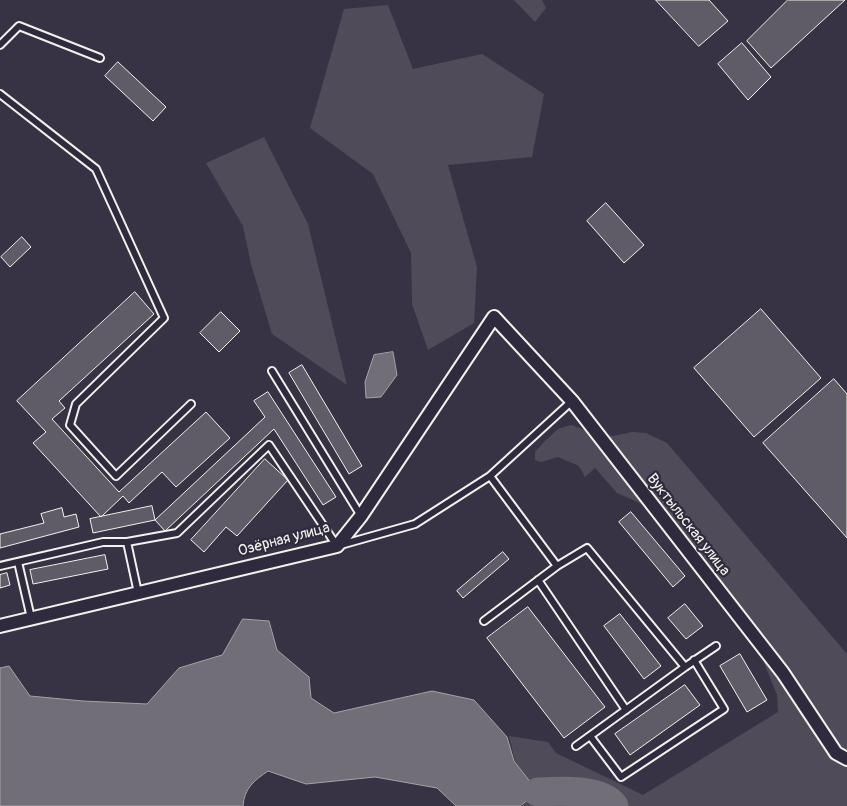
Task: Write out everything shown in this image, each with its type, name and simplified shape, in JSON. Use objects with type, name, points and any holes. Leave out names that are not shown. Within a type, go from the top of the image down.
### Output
[{"type":"street","name":"Вуктыльская улица","points":[[494,317],[572,401],[783,673],[836,753],[847,759]]},
{"type":"street","name":"Озёрная улица","points":[[0,626],[337,546],[361,516],[494,317]]},
{"type":"lane","points":[[0,45],[19,26],[100,58]]},
{"type":"lane","points":[[0,94],[96,169],[164,318],[76,404],[70,425],[116,476],[191,404]]},
{"type":"lane","points":[[272,371],[361,516]]},
{"type":"lane","points":[[0,566],[103,542],[127,542],[177,533],[269,445],[337,546],[415,524],[490,476],[572,401]]},
{"type":"lane","points":[[490,476],[557,566]]},
{"type":"lane","points":[[127,542],[138,593]]},
{"type":"lane","points":[[484,621],[557,566],[587,548],[685,666]]},
{"type":"lane","points":[[18,562],[31,618]]},
{"type":"lane","points":[[538,580],[626,710]]},
{"type":"lane","points":[[576,746],[685,666],[716,646]]},
{"type":"lane","points":[[590,736],[621,777],[724,710],[694,660]]},
{"type":"shaded area","points":[[514,0],[542,0],[546,8],[535,22]]},
{"type":"shaded area","points":[[388,5],[413,69],[482,54],[544,94],[532,157],[448,165],[477,267],[474,323],[428,350],[412,304],[411,253],[373,174],[310,128],[344,9]]},
{"type":"shaded area","points":[[264,137],[308,224],[347,385],[272,334],[251,264],[243,226],[206,163]]},
{"type":"shaded area","points":[[393,352],[397,375],[381,397],[366,398],[365,382],[374,355]]},
{"type":"shaded area","points":[[571,425],[590,432],[613,436],[632,432],[646,433],[667,443],[847,654],[847,806],[521,806],[538,793],[515,761],[509,736],[548,742],[556,753],[643,795],[778,712],[777,695],[760,653],[676,543],[642,504],[617,493],[595,468],[585,477],[579,466],[558,457],[541,462],[535,460],[535,452],[545,441],[558,429]]},
{"type":"shaded area","points":[[243,619],[269,621],[277,650],[309,677],[311,698],[334,713],[432,691],[474,700],[507,737],[514,761],[538,792],[520,806],[456,806],[437,788],[375,777],[306,784],[268,771],[248,789],[243,806],[0,806],[0,668],[9,666],[30,696],[147,704],[179,668],[222,655]]},
{"type":"building","points":[[656,0],[709,0],[728,21],[699,46]]},
{"type":"building","points":[[788,0],[845,0],[771,68],[747,41]]},
{"type":"building","points":[[742,43],[771,77],[748,100],[718,64]]},
{"type":"building","points":[[118,62],[166,107],[153,121],[105,76]]},
{"type":"building","points":[[606,203],[644,245],[624,263],[587,221]]},
{"type":"building","points":[[22,237],[31,247],[10,267],[1,257]]},
{"type":"building","points":[[135,292],[154,314],[59,401],[65,408],[52,419],[119,492],[206,412],[230,438],[176,487],[162,472],[129,503],[123,496],[101,517],[33,443],[46,432],[17,401]]},
{"type":"building","points":[[761,309],[821,378],[754,437],[694,368]]},
{"type":"building","points":[[221,312],[240,331],[219,352],[200,333]]},
{"type":"building","points":[[302,365],[362,466],[349,474],[289,373]]},
{"type":"building","points":[[834,379],[847,394],[847,538],[763,443]]},
{"type":"building","points":[[268,392],[336,497],[323,505],[274,429],[165,531],[155,520],[265,417],[254,401]]},
{"type":"building","points":[[265,459],[288,480],[237,536],[226,527],[204,552],[191,540]]},
{"type":"building","points":[[152,506],[155,520],[93,533],[90,519]]},
{"type":"building","points":[[62,508],[64,517],[76,514],[79,527],[0,548],[0,534],[44,523],[41,514]]},
{"type":"building","points":[[631,512],[685,576],[673,587],[619,522]]},
{"type":"building","points":[[503,552],[509,559],[463,598],[457,591]]},
{"type":"building","points":[[105,555],[108,569],[33,584],[30,570]]},
{"type":"building","points":[[7,573],[10,585],[0,588],[0,575]]},
{"type":"building","points":[[685,604],[703,626],[686,639],[668,618]]},
{"type":"building","points":[[528,607],[605,707],[564,738],[487,638]]},
{"type":"building","points":[[620,614],[661,666],[644,679],[604,626]]},
{"type":"building","points":[[740,654],[767,700],[747,712],[720,666]]},
{"type":"building","points":[[685,685],[700,705],[630,755],[615,734]]},
{"type":"waterway","points":[[538,792],[567,791],[589,793],[608,800],[614,806]]}]
